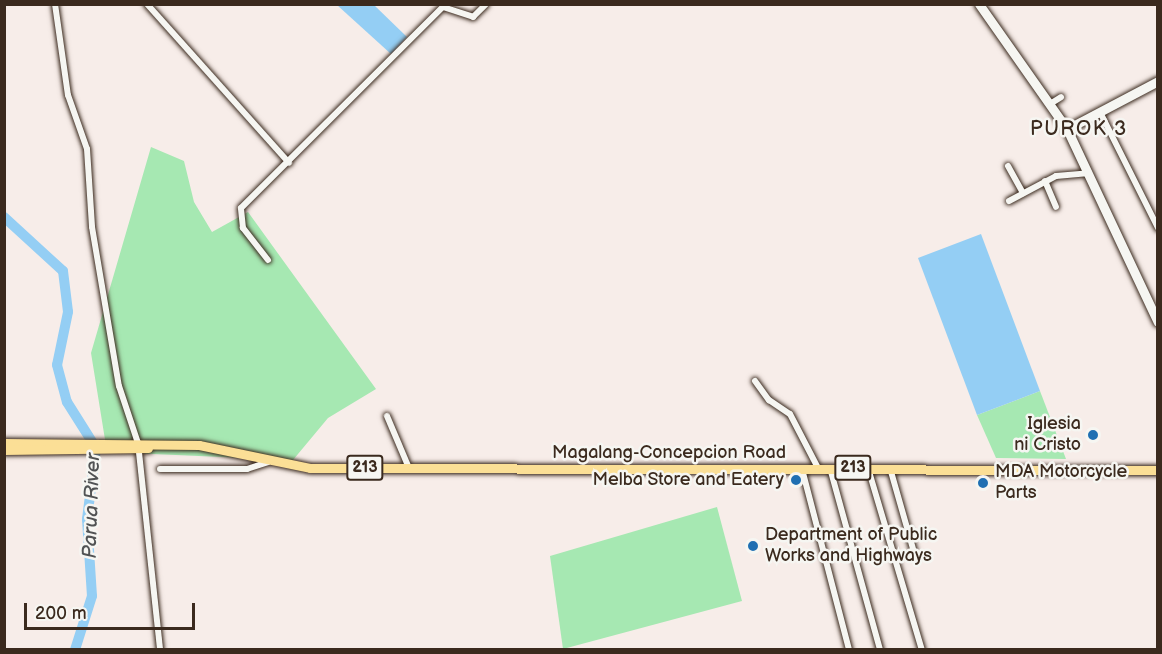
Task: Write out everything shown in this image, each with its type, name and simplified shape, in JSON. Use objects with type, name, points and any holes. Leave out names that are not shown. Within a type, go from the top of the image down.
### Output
[{"type":"main road","name":"Magalang-Concepcion Road","points":[[4,443],[136,447]]},
{"type":"main road","name":"Magalang-Concepcion Road","points":[[4,450],[183,444],[268,462],[409,468],[1158,470]]},
{"type":"street","points":[[55,4],[68,95],[87,149],[92,227],[120,394],[136,447],[160,650]]},
{"type":"street","points":[[147,4],[289,163]]},
{"type":"street","points":[[268,260],[238,214],[443,7],[472,17],[486,4]]},
{"type":"street","points":[[979,4],[1067,129],[1155,308],[1158,322]]},
{"type":"street","points":[[1067,129],[1158,81]]},
{"type":"street","points":[[1050,104],[1061,97]]},
{"type":"street","points":[[1100,112],[1158,228]]},
{"type":"street","points":[[1008,166],[1023,193]]},
{"type":"street","points":[[1009,201],[1045,181],[1090,173]]},
{"type":"street","points":[[1045,181],[1056,207]]},
{"type":"street","points":[[755,381],[769,400],[790,414],[818,468]]},
{"type":"street","points":[[387,416],[409,468]]},
{"type":"street","points":[[160,469],[247,469],[268,462]]},
{"type":"street","points":[[830,468],[880,650]]},
{"type":"street","points":[[868,468],[922,650]]},
{"type":"street","points":[[890,468],[915,556]]},
{"type":"street","points":[[802,469],[849,650]]},
{"type":"green space","points":[[151,147],[184,161],[194,202],[212,232],[248,212],[376,389],[328,418],[293,460],[107,452],[91,353]]},
{"type":"green space","points":[[1040,391],[1066,459],[996,458],[977,415]]},
{"type":"green space","points":[[717,507],[742,601],[563,649],[550,556]]},
{"type":"water","points":[[337,5],[374,5],[407,37],[391,54]]},
{"type":"water","points":[[981,234],[1040,391],[977,415],[918,258]]},
{"type":"waterway","name":"Parua River","points":[[4,217],[63,271],[68,312],[57,365],[67,402],[96,448],[87,519],[92,596],[75,650]]},
{"type":"place","name":"Iglesia ni Cristo","points":[[1093,435]]},
{"type":"place","name":"Melba Store and Eatery","points":[[796,480]]},
{"type":"place","name":"MDA Motorcycle Parts","points":[[983,483]]},
{"type":"place","name":"Department of Public Works and Highways","points":[[753,546]]},
{"type":"district","name":"PUROK 3","points":[[1079,129]]}]
